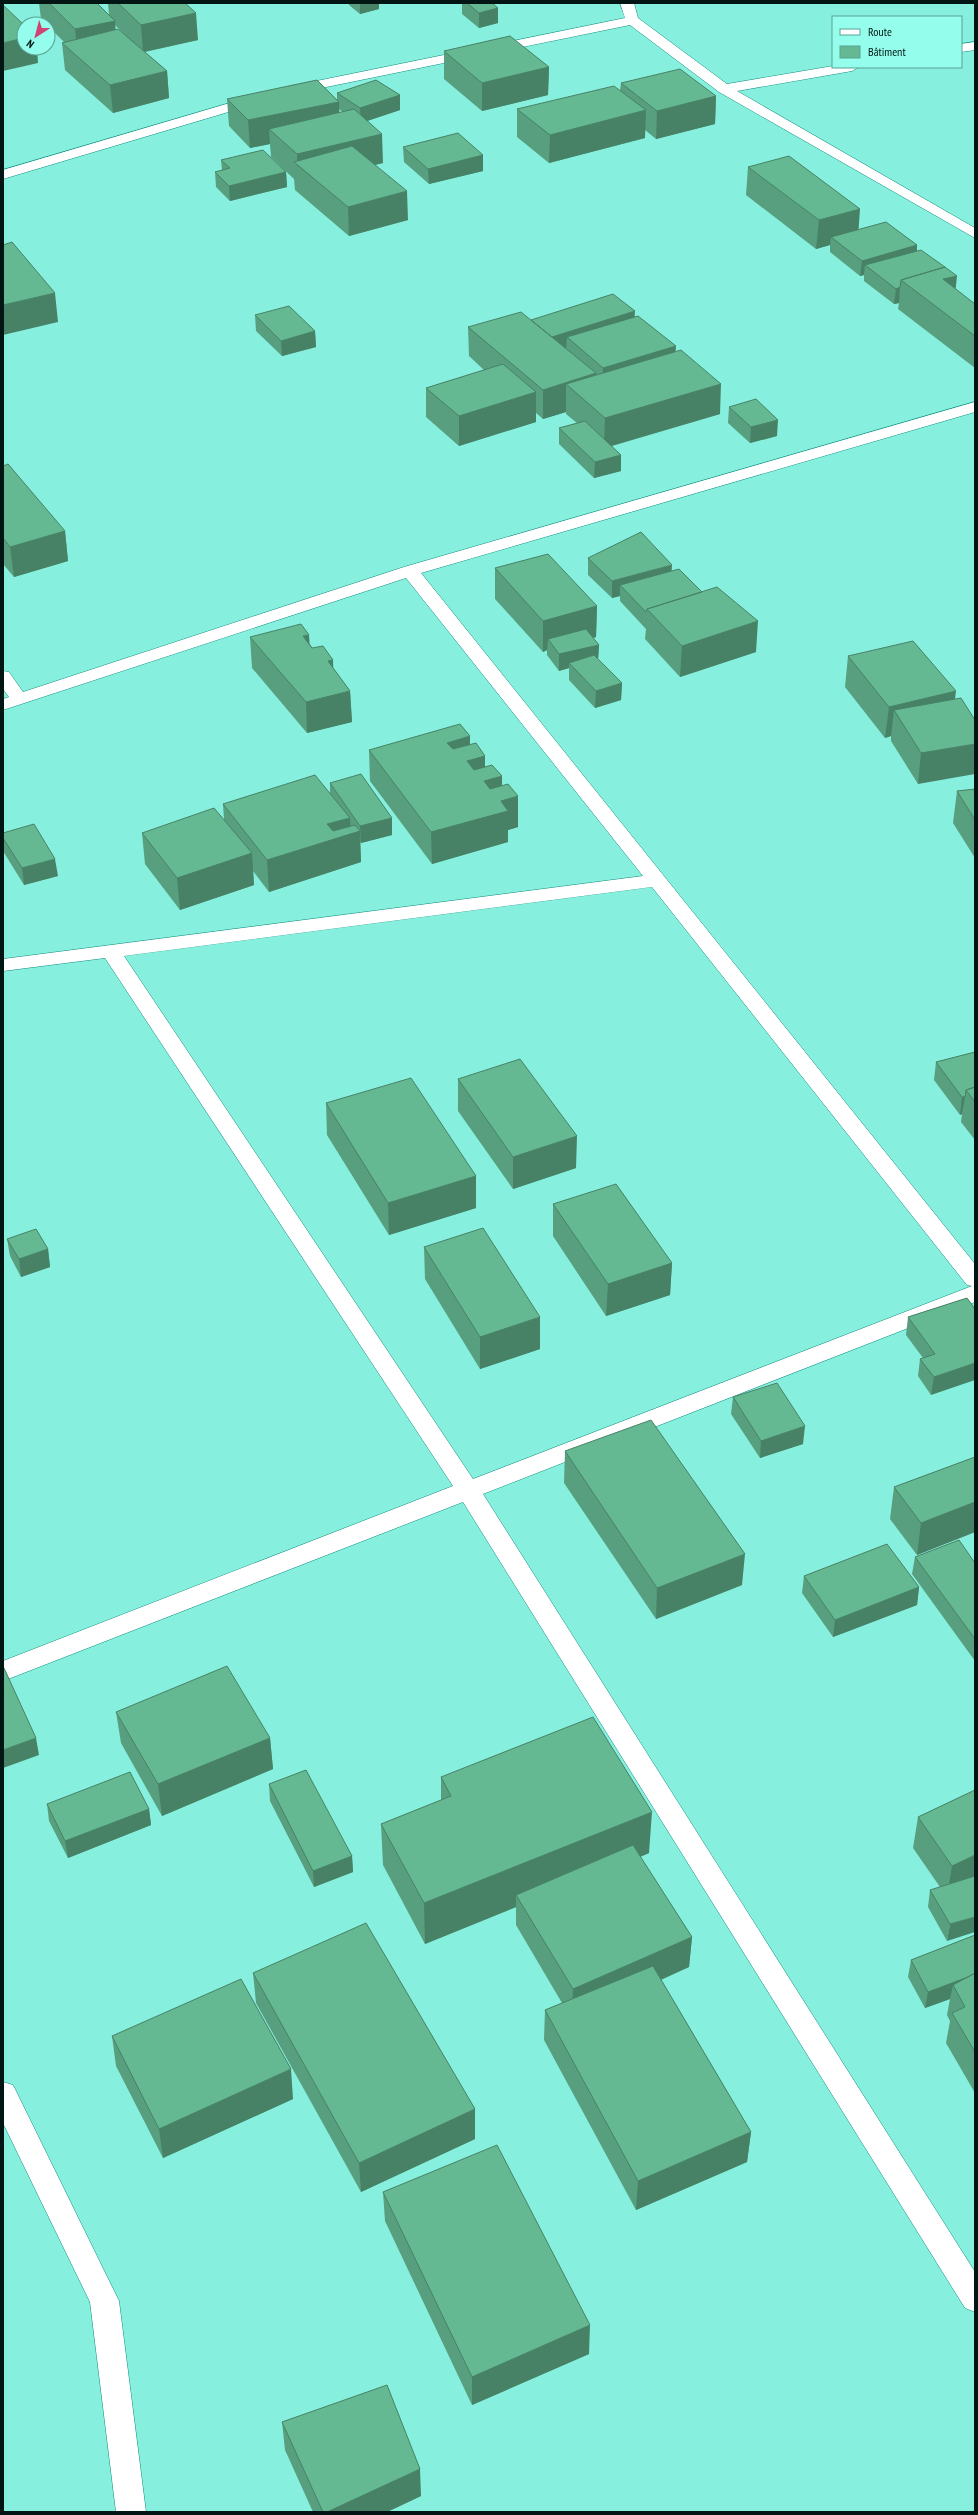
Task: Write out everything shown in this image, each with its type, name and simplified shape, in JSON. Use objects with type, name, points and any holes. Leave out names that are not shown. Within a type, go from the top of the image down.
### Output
[{"type":"street","points":[[627,3],[632,20],[724,89],[975,234]]},
{"type":"street","points":[[3,175],[273,94],[632,20]]},
{"type":"street","points":[[962,48],[975,46]]},
{"type":"street","points":[[724,89],[846,68]]},
{"type":"street","points":[[3,676],[11,702],[410,571],[975,407]]},
{"type":"street","points":[[410,571],[655,881],[975,1279]]},
{"type":"street","points":[[3,965],[110,950],[655,881]]},
{"type":"street","points":[[110,950],[468,1490],[975,2298]]},
{"type":"street","points":[[3,1671],[975,1293]]},
{"type":"street","points":[[3,2094],[104,2301],[131,2512]]},
{"type":"building","points":[[49,3],[97,3],[115,21],[75,29]]},
{"type":"building","points":[[118,3],[185,3],[196,13],[141,25]]},
{"type":"building","points":[[467,3],[492,3],[498,8],[479,13]]},
{"type":"building","points":[[3,5],[16,17],[16,40],[3,43]]},
{"type":"building","points":[[118,29],[167,71],[110,85],[62,43]]},
{"type":"building","points":[[510,36],[549,67],[482,83],[444,51]]},
{"type":"building","points":[[680,69],[716,96],[657,111],[621,83]]},
{"type":"building","points":[[317,80],[339,102],[248,120],[227,99]]},
{"type":"building","points":[[376,80],[400,95],[360,108],[337,93]]},
{"type":"building","points":[[614,86],[646,110],[550,135],[517,109]]},
{"type":"building","points":[[354,109],[382,134],[297,154],[269,129]]},
{"type":"building","points":[[458,133],[483,155],[428,169],[403,147]]},
{"type":"building","points":[[352,146],[407,191],[348,207],[294,162]]},
{"type":"building","points":[[263,150],[286,172],[229,186],[215,172],[230,168],[221,160]]},
{"type":"building","points":[[789,156],[860,209],[819,220],[748,167]]},
{"type":"building","points":[[886,222],[917,245],[862,261],[831,237]]},
{"type":"building","points":[[12,242],[55,293],[3,305],[3,245]]},
{"type":"building","points":[[921,250],[945,267],[901,280],[900,287],[896,289],[865,265]]},
{"type":"building","points":[[945,267],[957,276],[943,279],[975,304],[975,336],[901,280]]},
{"type":"building","points":[[613,294],[635,311],[552,337],[531,320]]},
{"type":"building","points":[[289,306],[315,331],[281,341],[255,315]]},
{"type":"building","points":[[521,312],[596,373],[543,390],[468,327]]},
{"type":"building","points":[[638,316],[676,346],[603,368],[567,337]]},
{"type":"building","points":[[681,350],[721,384],[605,418],[566,384]]},
{"type":"building","points":[[503,364],[536,392],[459,416],[426,388]]},
{"type":"building","points":[[756,399],[778,420],[751,427],[729,407]]},
{"type":"building","points":[[585,421],[621,455],[595,462],[559,428]]},
{"type":"building","points":[[8,464],[65,531],[10,547],[3,538],[3,466]]},
{"type":"building","points":[[641,532],[672,565],[612,581],[588,558]]},
{"type":"building","points":[[548,554],[597,606],[543,621],[495,568]]},
{"type":"building","points":[[679,569],[702,592],[647,609],[646,612],[620,585]]},
{"type":"building","points":[[717,587],[758,621],[682,646],[647,609]]},
{"type":"building","points":[[301,624],[309,635],[303,636],[312,648],[323,646],[333,660],[328,661],[350,691],[306,702],[250,637]]},
{"type":"building","points":[[586,629],[599,645],[559,654],[548,639]]},
{"type":"building","points":[[913,641],[956,691],[889,707],[848,656]]},
{"type":"building","points":[[594,655],[622,683],[596,691],[569,663]]},
{"type":"building","points":[[961,698],[975,720],[975,744],[921,753],[894,710]]},
{"type":"building","points":[[460,724],[470,736],[447,743],[453,749],[476,743],[485,756],[467,761],[474,770],[492,765],[502,776],[484,781],[490,789],[508,784],[518,796],[501,801],[508,811],[431,832],[369,750]]},
{"type":"building","points":[[361,774],[392,818],[360,826],[330,783]]},
{"type":"building","points":[[315,775],[350,818],[327,824],[333,831],[355,825],[360,831],[267,860],[223,804]]},
{"type":"building","points":[[975,789],[975,820],[957,791]]},
{"type":"building","points":[[214,808],[252,853],[177,878],[142,833]]},
{"type":"building","points":[[34,824],[55,859],[22,868],[3,838],[3,833]]},
{"type":"building","points":[[975,1052],[975,1087],[966,1090],[965,1097],[962,1097],[936,1062]]},
{"type":"building","points":[[520,1059],[577,1136],[513,1157],[458,1079]]},
{"type":"building","points":[[411,1078],[476,1176],[388,1203],[326,1103]]},
{"type":"building","points":[[975,1087],[975,1102],[966,1090]]},
{"type":"building","points":[[616,1184],[672,1263],[608,1284],[553,1204]]},
{"type":"building","points":[[483,1228],[540,1317],[480,1337],[424,1247]]},
{"type":"building","points":[[36,1229],[48,1249],[19,1259],[7,1239]]},
{"type":"building","points":[[967,1298],[975,1309],[975,1363],[934,1377],[920,1359],[935,1354],[908,1317]]},
{"type":"building","points":[[777,1383],[805,1426],[761,1441],[733,1397]]},
{"type":"building","points":[[651,1420],[745,1554],[657,1588],[565,1451]]},
{"type":"building","points":[[975,1457],[975,1502],[921,1523],[894,1487]]},
{"type":"building","points":[[959,1540],[975,1563],[975,1639],[915,1557]]},
{"type":"building","points":[[887,1544],[919,1587],[835,1620],[804,1576]]},
{"type":"building","points":[[227,1666],[270,1738],[158,1784],[116,1712]]},
{"type":"building","points":[[3,1668],[36,1738],[3,1750]]},
{"type":"building","points":[[593,1717],[652,1812],[424,1903],[381,1824],[451,1796],[441,1777]]},
{"type":"building","points":[[306,1770],[352,1856],[313,1871],[269,1784]]},
{"type":"building","points":[[130,1772],[149,1809],[65,1841],[47,1804]]},
{"type":"building","points":[[975,1790],[975,1855],[952,1866],[918,1817]]},
{"type":"building","points":[[633,1845],[692,1937],[573,1989],[516,1895]]},
{"type":"building","points":[[975,1876],[975,1917],[950,1924],[930,1890]]},
{"type":"building","points":[[366,1923],[475,2109],[359,2163],[253,1973]]},
{"type":"building","points":[[975,1935],[975,1973],[928,1992],[911,1960]]},
{"type":"building","points":[[653,1966],[751,2132],[638,2181],[545,2010]]},
{"type":"building","points":[[975,1973],[975,2052],[952,2013],[965,2007],[953,1985]]},
{"type":"building","points":[[241,1979],[291,2069],[159,2129],[112,2036]]},
{"type":"building","points":[[497,2145],[590,2325],[472,2377],[383,2192]]},
{"type":"building","points":[[387,2385],[420,2469],[327,2512],[323,2512],[282,2422]]}]
